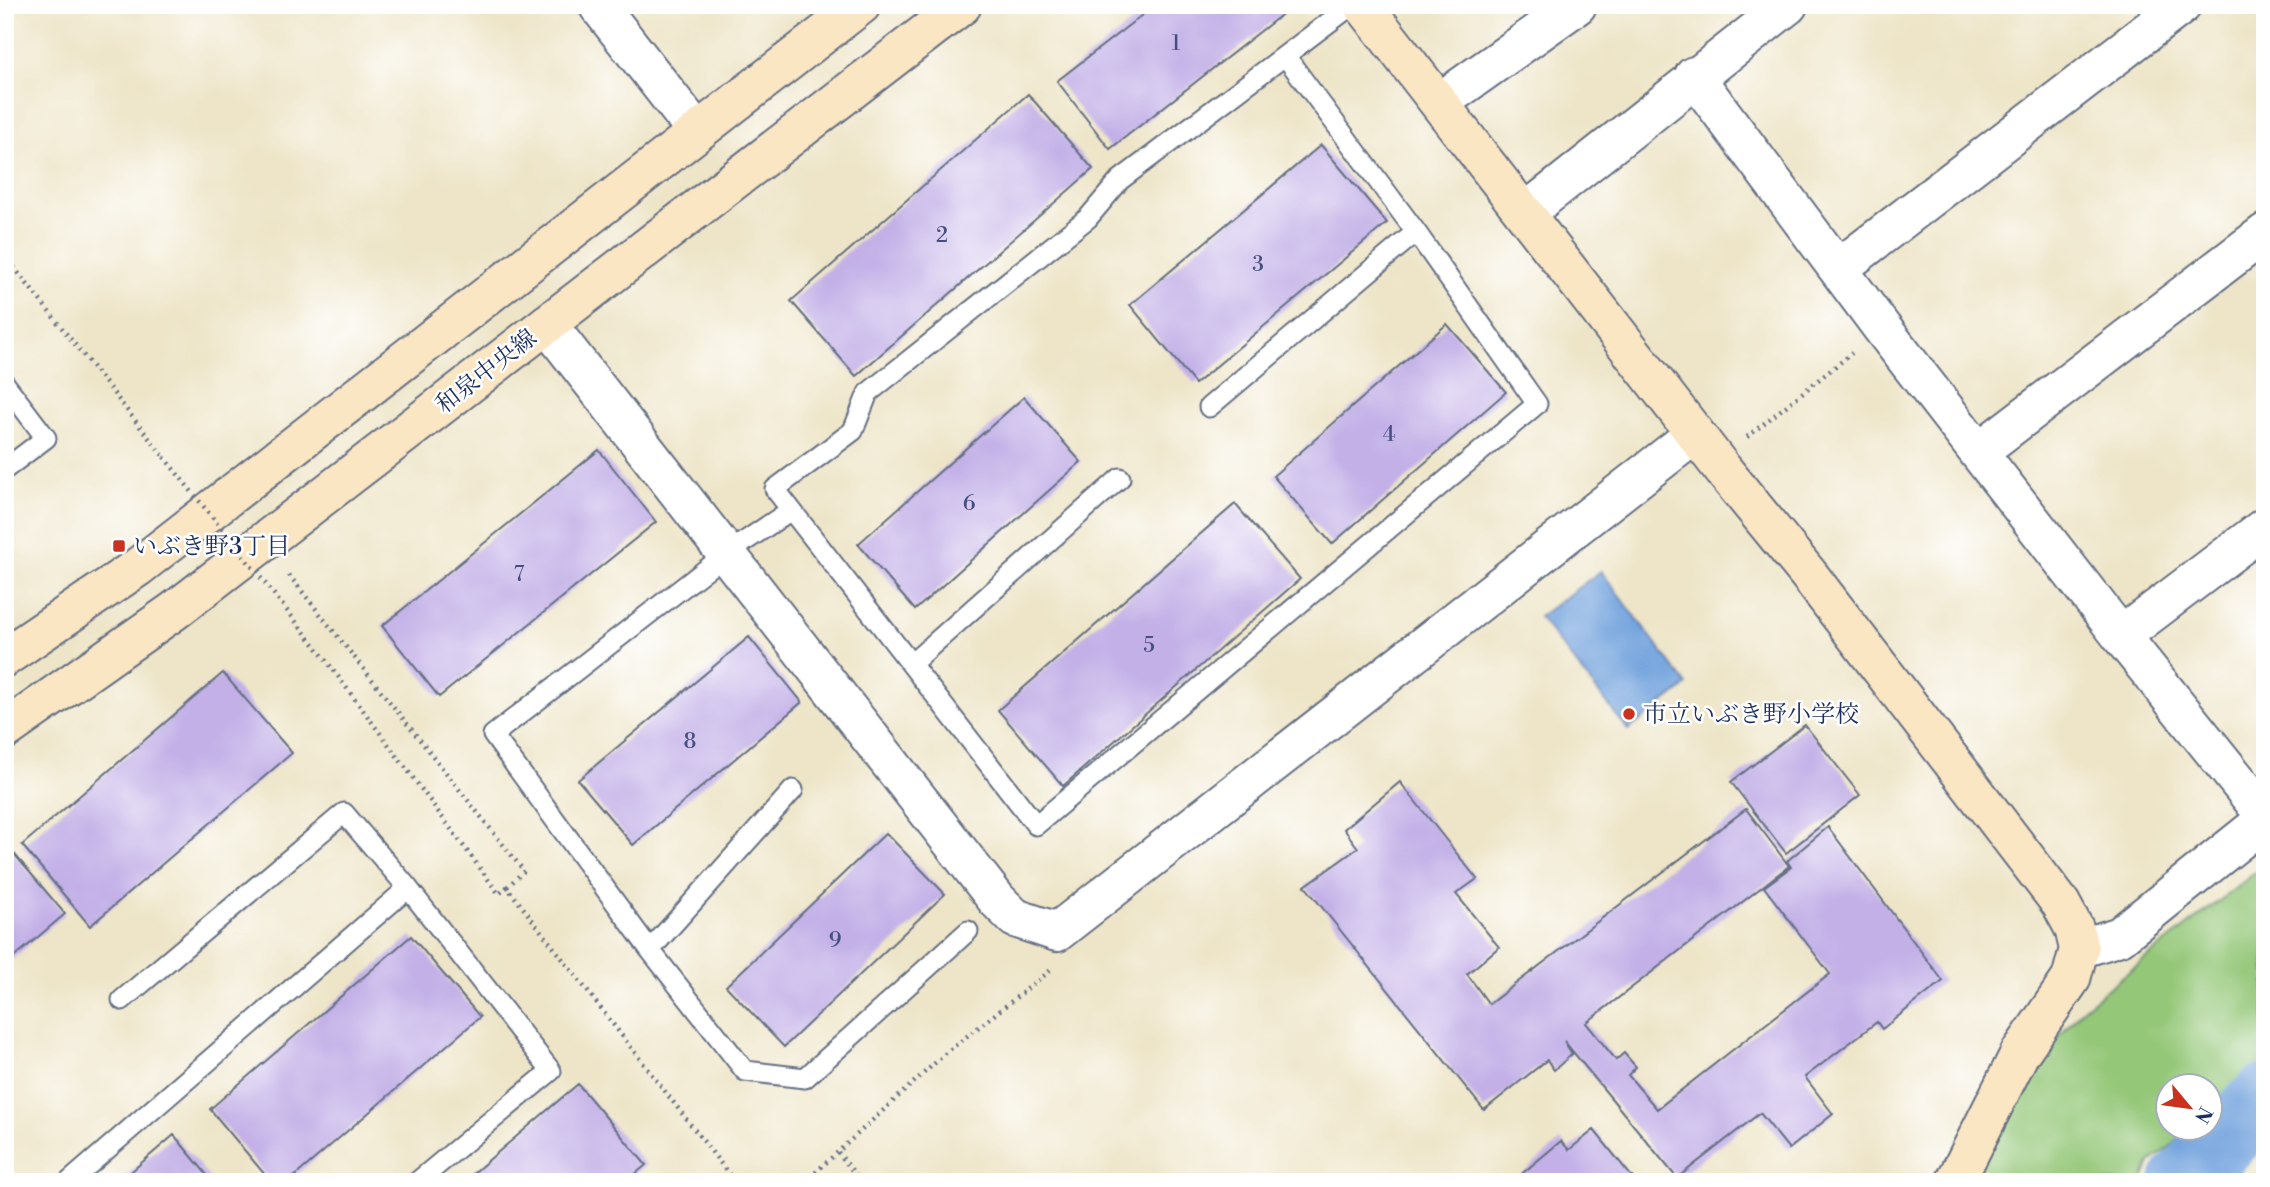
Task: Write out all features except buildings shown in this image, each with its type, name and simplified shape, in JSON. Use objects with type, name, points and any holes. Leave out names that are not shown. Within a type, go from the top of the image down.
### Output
[{"type":"street","points":[[598,5],[697,132]]},
{"type":"street","points":[[5,657],[138,567],[861,5]]},
{"type":"street","name":"和泉中央線","points":[[5,730],[174,611],[962,5]]},
{"type":"street","points":[[1363,5],[1695,434],[1809,575],[2061,904],[2074,928],[2079,948],[2071,979],[2020,1053],[1955,1182]]},
{"type":"street","points":[[1440,102],[1577,5]]},
{"type":"street","points":[[1525,213],[1694,76],[1788,5]]},
{"type":"street","points":[[1839,268],[2182,5]]},
{"type":"street","points":[[1694,76],[1882,328],[2265,817],[2120,936],[2079,948]]},
{"type":"street","points":[[1978,452],[2265,233]]},
{"type":"street","points":[[547,324],[997,900],[1015,918],[1057,932],[1695,434]]},
{"type":"street","points":[[2121,636],[2265,527]]},
{"type":"lane","points":[[1286,57],[1416,232],[1537,404],[1036,825],[775,489],[853,431],[868,393],[1088,218],[1121,180],[1352,5]]},
{"type":"lane","points":[[1209,407],[1416,232]]},
{"type":"lane","points":[[5,384],[47,438],[5,469]]},
{"type":"lane","points":[[911,664],[1120,478]]},
{"type":"lane","points":[[791,510],[726,554],[493,735],[650,950],[746,1071],[805,1078],[968,931]]},
{"type":"lane","points":[[650,950],[793,790]]},
{"type":"lane","points":[[122,1000],[344,813],[408,888],[551,1071],[417,1182]]},
{"type":"lane","points":[[69,1182],[408,888]]},
{"type":"path","points":[[5,256],[317,648],[499,894],[523,871],[289,575]]},
{"type":"path","points":[[1743,440],[1882,328]]},
{"type":"path","points":[[506,887],[735,1182]]},
{"type":"path","points":[[837,1152],[861,1182]]},
{"type":"green space","points":[[2265,865],[2265,1068],[2224,1102],[2224,1072],[2154,1072],[2154,1142],[2176,1142],[2150,1163],[2142,1182],[1972,1182],[2030,1070],[2084,1007]]},
{"type":"water","points":[[1601,571],[1687,685],[1628,730],[1539,617]]},
{"type":"waterway","points":[[2184,1182],[2265,1098]]},
{"type":"place","name":"いぶき野3丁目","points":[[119,546]]},
{"type":"place","name":"市立いぶき野小学校","points":[[1629,714]]}]
